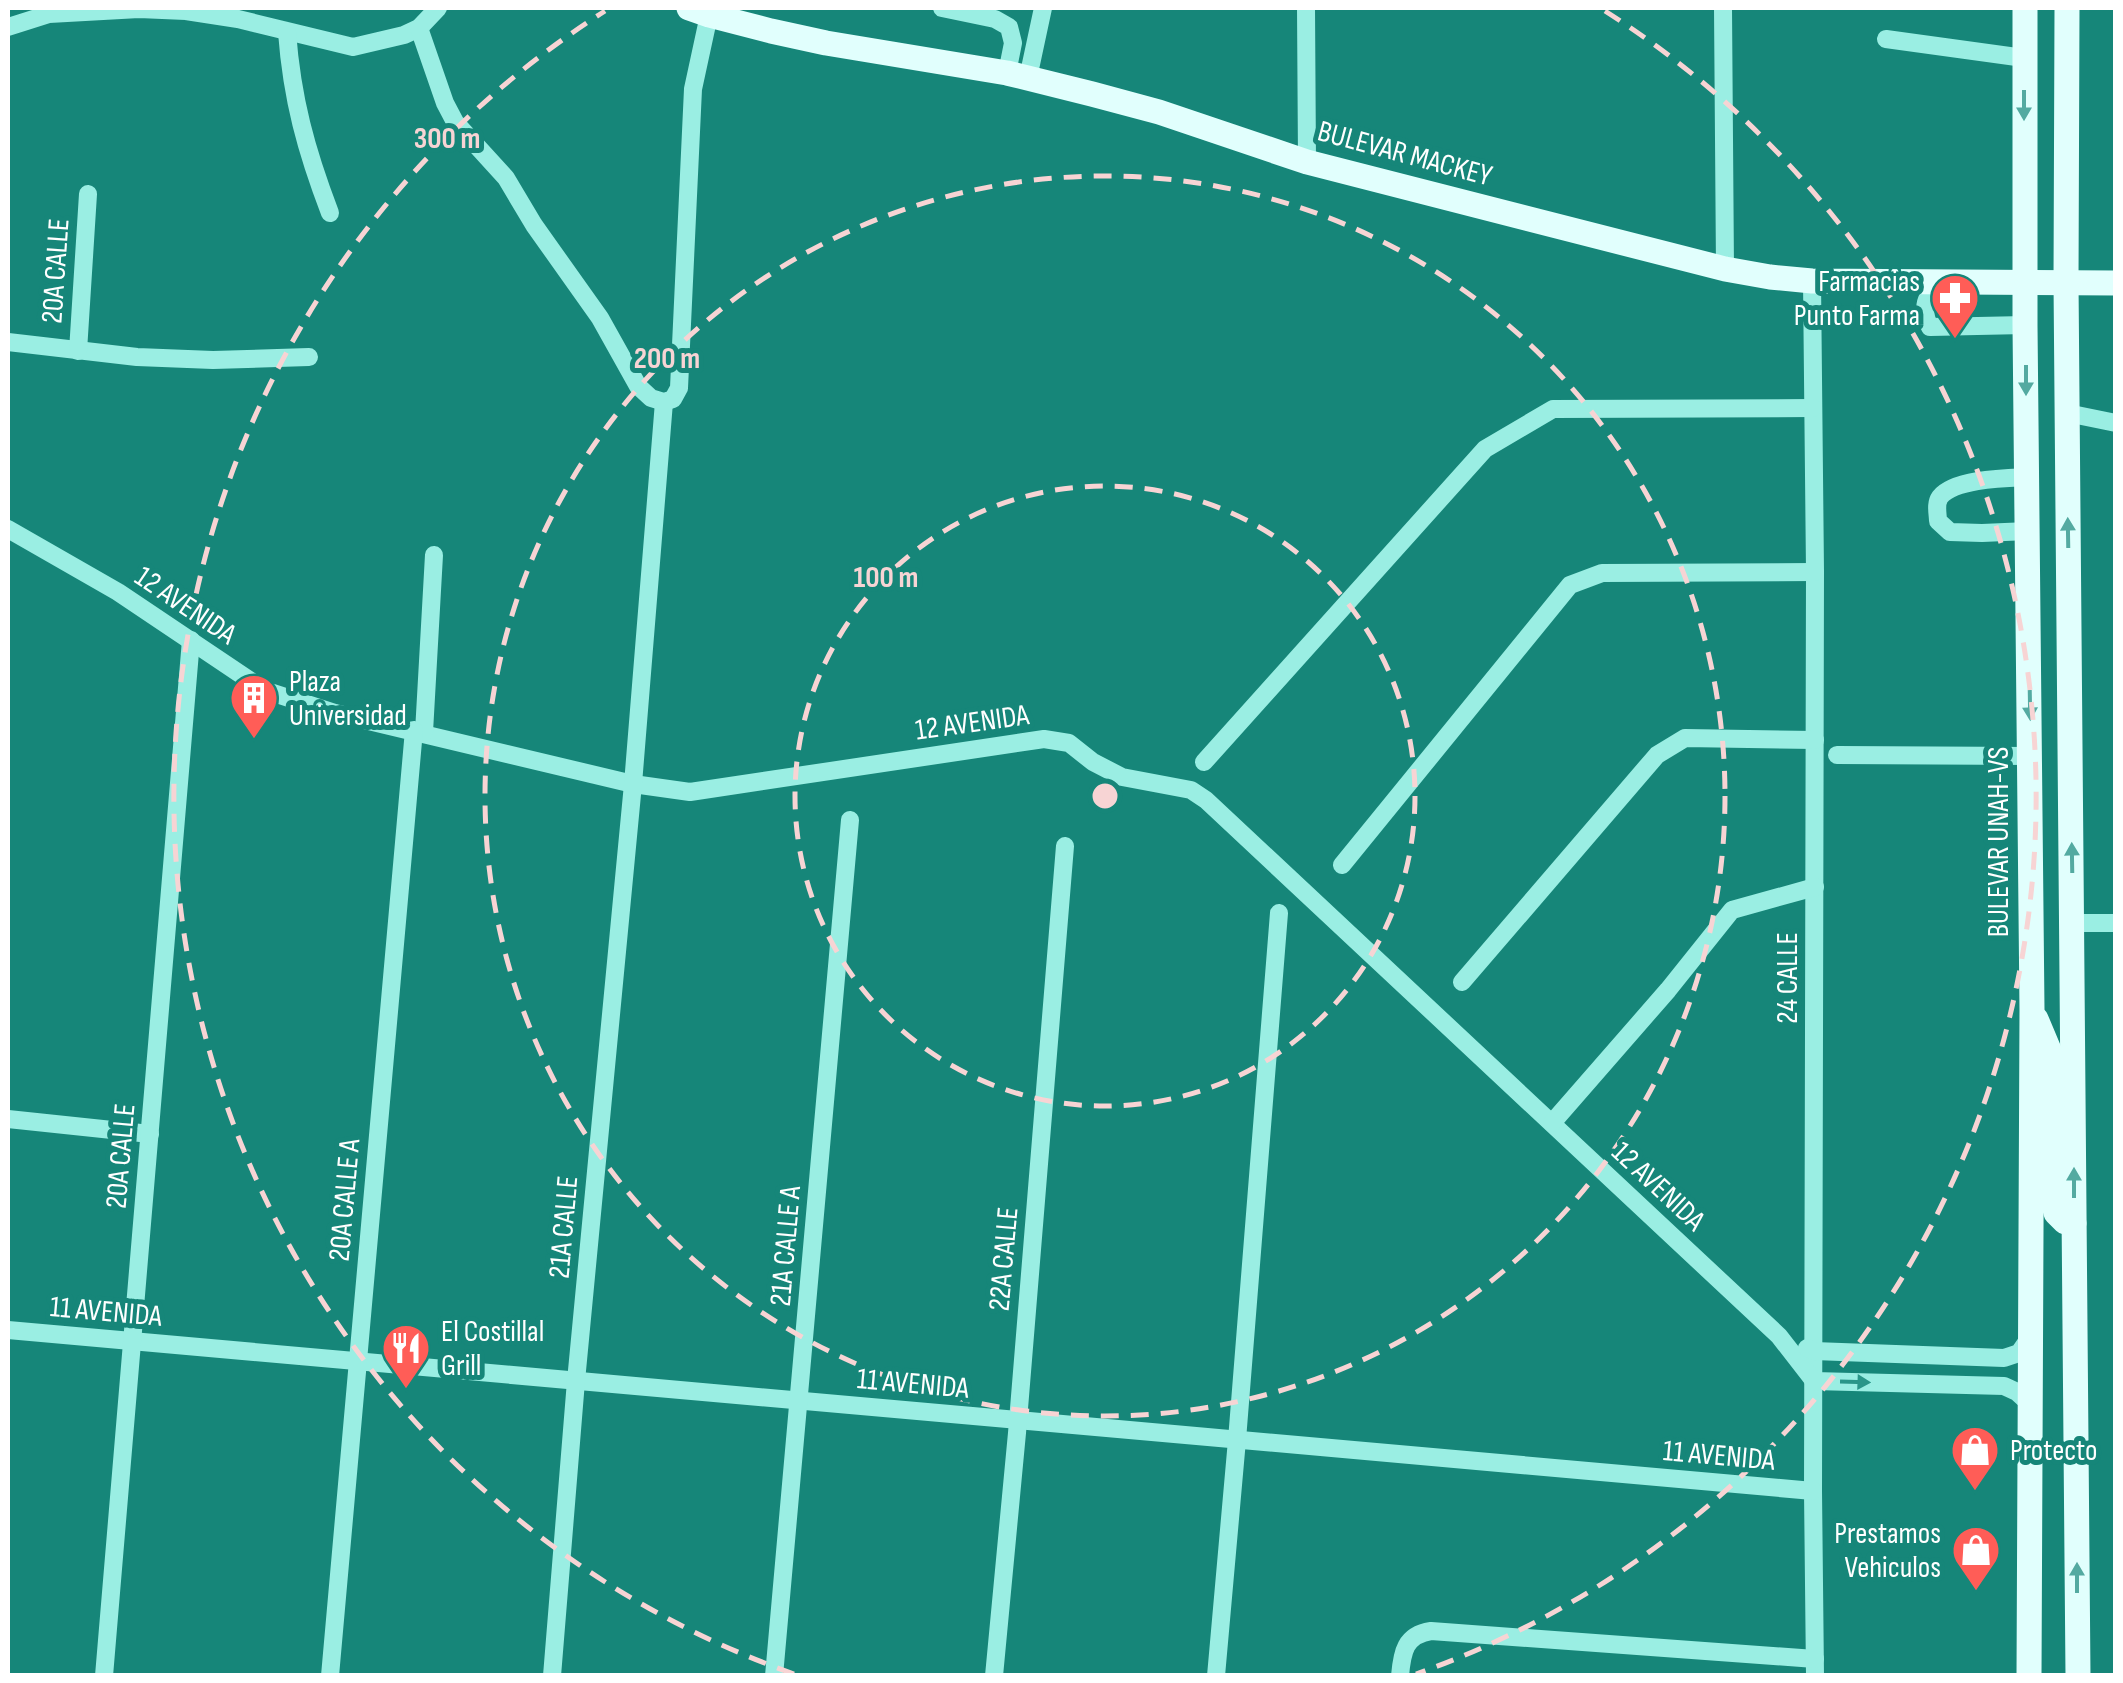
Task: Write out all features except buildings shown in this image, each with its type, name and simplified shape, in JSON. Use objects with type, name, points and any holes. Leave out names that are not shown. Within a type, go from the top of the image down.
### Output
[{"type":"main road","name":"BULEVAR UNAH-VS","points":[[2025,8],[2032,1010],[2029,1676]]},
{"type":"main road","points":[[2067,8],[2078,1676]]},
{"type":"main road","name":"BULEVAR MACKEY","points":[[699,12],[826,43],[1018,76],[1159,112],[1307,162],[1725,269],[1812,281],[2025,286],[2116,282]]},
{"type":"main road","points":[[2032,1010],[2052,1057],[2052,1201],[2064,1222],[2074,1223]]},
{"type":"street","points":[[8,27],[48,14],[186,11],[353,47],[404,35],[419,28],[438,8]]},
{"type":"street","points":[[942,8],[995,19],[1009,27],[1018,76]]},
{"type":"street","points":[[1018,76],[1043,8]]},
{"type":"street","points":[[1304,8],[1307,162]]},
{"type":"street","points":[[1723,8],[1725,269]]},
{"type":"street","name":"21A CALLE","points":[[552,1676],[664,402],[673,400],[679,388],[699,12]]},
{"type":"street","points":[[419,28],[454,122],[506,178],[600,318],[638,386],[650,398],[664,402]]},
{"type":"street","points":[[287,32],[301,129],[330,212]]},
{"type":"street","points":[[1886,39],[2024,58]]},
{"type":"street","name":"20A CALLE","points":[[78,350],[88,194]]},
{"type":"street","name":"24 CALLE","points":[[1812,281],[1815,1667]]},
{"type":"street","points":[[2025,286],[1936,291],[1926,302],[1925,319],[1930,327],[2026,326]]},
{"type":"street","points":[[8,342],[137,357],[309,357]]},
{"type":"street","points":[[1204,762],[1486,449],[1553,409],[1813,408]]},
{"type":"street","points":[[2067,414],[2116,423]]},
{"type":"street","points":[[2027,477],[1972,481],[1941,496],[1937,504],[1938,522],[1950,532],[2028,530]]},
{"type":"street","name":"12 AVENIDA","points":[[8,529],[118,592],[264,690],[335,712],[633,784],[690,792],[1044,738],[1068,743],[1092,762],[1122,777],[1191,790],[1779,1336],[1814,1381]]},
{"type":"street","name":"20A CALLE A","points":[[330,1676],[434,555]]},
{"type":"street","points":[[1342,864],[1570,585],[1602,573],[1815,572]]},
{"type":"street","name":"20A CALLE","points":[[104,1676],[191,640]]},
{"type":"street","points":[[1462,982],[1657,755],[1685,738],[1815,740]]},
{"type":"street","points":[[1837,755],[2031,756]]},
{"type":"street","name":"21A CALLE A","points":[[774,1676],[850,820]]},
{"type":"street","name":"22A CALLE","points":[[994,1676],[1065,846]]},
{"type":"street","points":[[1552,1123],[1732,910],[1815,888]]},
{"type":"street","points":[[1216,1676],[1278,913]]},
{"type":"street","points":[[2072,923],[2116,923]]},
{"type":"street","points":[[8,1119],[150,1134]]},
{"type":"street","name":"11 AVENIDA","points":[[8,1330],[1813,1491]]},
{"type":"street","name":"12 AVENIDA","points":[[1779,1336],[1814,1351],[2004,1358],[2019,1353],[2030,1337]]},
{"type":"street","points":[[1814,1381],[2004,1386],[2030,1403]]},
{"type":"street","points":[[1400,1676],[1406,1644],[1414,1636],[1431,1631],[1815,1667]]},
{"type":"place","name":"Farmacias Punto Farma","points":[[1955,340]]},
{"type":"place","name":"Plaza Universidad","points":[[254,740]]},
{"type":"place","name":"El Costillal Grill","points":[[406,1390]]},
{"type":"place","name":"Protecto","points":[[1975,1492]]},
{"type":"place","name":"Prestamos Vehiculos","points":[[1976,1592]]}]
